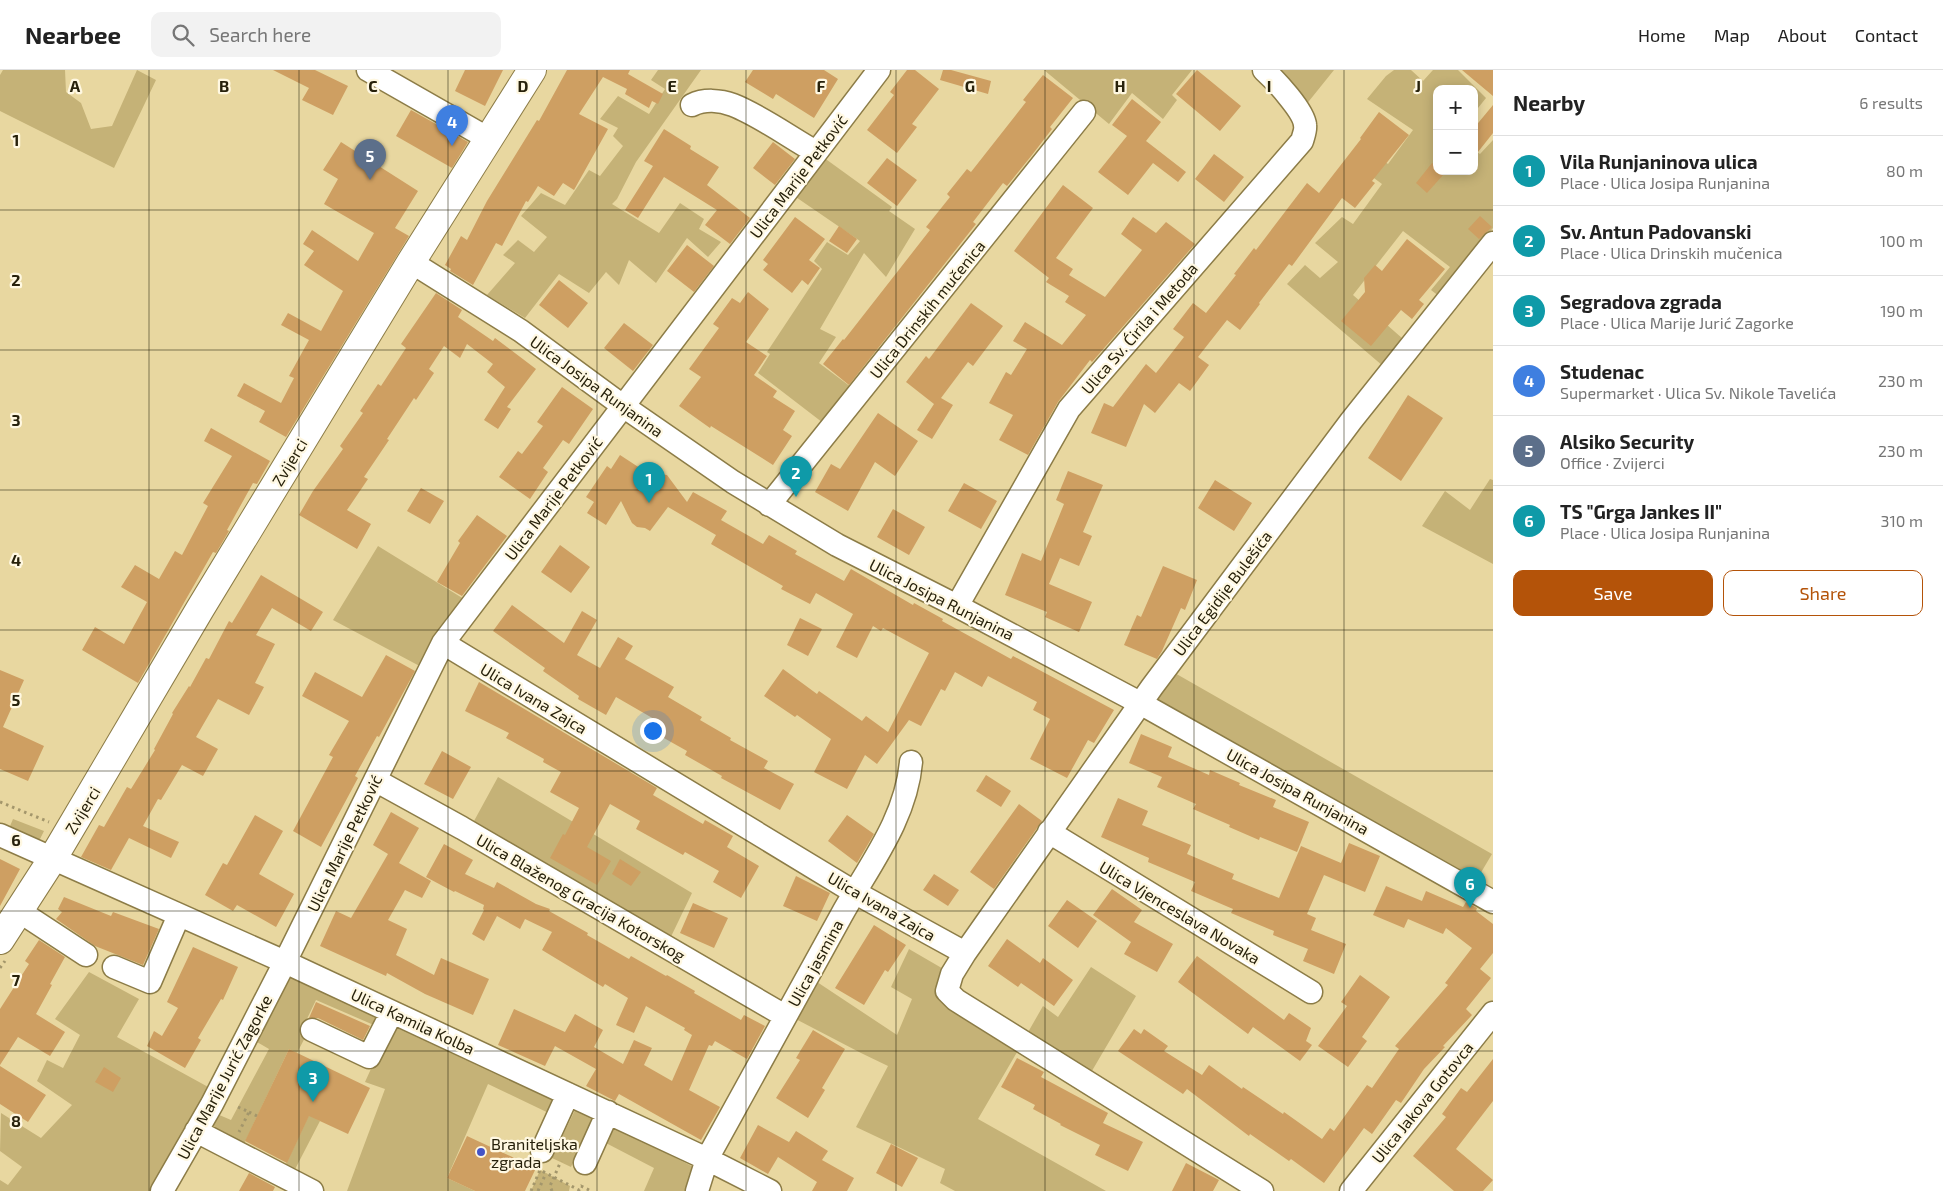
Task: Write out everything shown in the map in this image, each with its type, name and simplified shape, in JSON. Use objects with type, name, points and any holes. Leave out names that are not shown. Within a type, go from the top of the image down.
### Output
[{"type":"main road","name":"Zvijerci","points":[[0,940],[53,858],[200,609],[411,262],[532,70]]},
{"type":"street","points":[[368,70],[489,139]]},
{"type":"street","name":"Ulica Marije Petković","points":[[285,962],[442,643],[879,70]]},
{"type":"street","name":"Ulica Sv. Ćirila i Metoda","points":[[957,606],[1070,408],[1302,141],[1305,124],[1296,106],[1264,70]]},
{"type":"street","points":[[692,105],[698,102],[715,100],[732,104],[816,152]]},
{"type":"street","name":"Ulica Drinskih mučenica","points":[[770,505],[1084,112]]},
{"type":"street","name":"Ulica Egidije Bulešića","points":[[965,953],[1140,703],[1351,421],[1493,243]]},
{"type":"street","name":"Ulica Josipa Runjanina","points":[[411,262],[521,331],[623,406],[733,482],[837,545],[1140,703],[1493,902]]},
{"type":"street","name":"Ulica Ivana Zajca","points":[[442,643],[854,892],[965,953]]},
{"type":"street","name":"Ulica jasmina","points":[[697,1191],[707,1159],[901,810],[910,780],[911,762]]},
{"type":"street","name":"Ulica Blaženog Gracija Kotorskog","points":[[375,780],[462,828],[786,1016]]},
{"type":"street","name":"Ulica Vjenceslava Novaka","points":[[1049,832],[1311,992]]},
{"type":"street","name":"Ulica Kamila Kolba","points":[[0,835],[285,962],[608,1112],[770,1191]]},
{"type":"street","points":[[19,911],[86,954]]},
{"type":"street","points":[[114,967],[150,982],[179,914]]},
{"type":"street","points":[[965,953],[952,974],[947,991],[956,1000],[1262,1191]]},
{"type":"street","name":"Ulica Marije Jurić Zagorke","points":[[162,1191],[196,1131],[285,962]]},
{"type":"street","points":[[312,1030],[369,1057],[392,1012]]},
{"type":"street","name":"Ulica Jakova Gotovca","points":[[1351,1191],[1493,1013]]},
{"type":"street","points":[[541,1161],[568,1094]]},
{"type":"street","points":[[585,1163],[608,1112]]},
{"type":"street","points":[[196,1131],[312,1191]]},
{"type":"path","points":[[0,802],[54,824]]},
{"type":"path","points":[[238,1107],[257,1116]]},
{"type":"path","points":[[231,1149],[249,1112]]},
{"type":"path","points":[[528,1191],[541,1161]]},
{"type":"path","points":[[538,1191],[546,1173],[591,1191]]},
{"type":"path","points":[[552,1191],[550,1186],[553,1177]]},
{"type":"shaded area","points":[[3,70],[65,70],[66,92],[81,103],[91,129],[112,126],[137,70],[156,80],[114,168],[0,111],[0,75]]},
{"type":"shaded area","points":[[658,70],[701,70],[636,162],[617,199],[612,204],[659,233],[680,203],[704,219],[699,229],[721,242],[708,257],[687,238],[656,283],[629,260],[619,285],[606,272],[589,293],[559,274],[525,318],[487,295],[515,263],[503,255],[518,240],[534,252],[547,237],[521,216],[541,193],[565,205],[589,170],[600,176],[623,146],[613,136],[618,128],[600,119],[618,96],[649,114],[665,89],[651,80]]},
{"type":"shaded area","points":[[1044,70],[1192,70],[1172,95],[1177,100],[1163,119],[1132,93],[1109,124]]},
{"type":"shaded area","points":[[1266,70],[1334,70],[1305,106]]},
{"type":"shaded area","points":[[1394,70],[1411,70],[1423,81],[1433,70],[1458,70],[1473,85],[1433,85],[1433,175],[1478,175],[1478,153],[1480,154],[1493,140],[1493,228],[1479,244],[1444,300],[1431,290],[1450,267],[1403,231],[1353,295],[1411,346],[1390,372],[1287,284],[1305,265],[1320,278],[1338,262],[1315,243],[1342,217],[1353,224],[1382,184],[1347,158],[1361,144],[1388,164],[1413,130],[1367,99],[1386,76]]},
{"type":"shaded area","points":[[1478,90],[1486,98],[1478,108]]},
{"type":"shaded area","points":[[816,152],[892,207],[889,211],[915,229],[886,277],[864,253],[820,329],[836,337],[819,363],[859,393],[831,429],[758,373],[770,354],[767,352],[822,269],[814,261],[827,242],[848,255],[860,241],[787,191]]},
{"type":"shaded area","points":[[1490,479],[1493,480],[1493,564],[1422,526],[1445,491],[1470,510]]},
{"type":"shaded area","points":[[378,546],[472,604],[429,671],[333,620]]},
{"type":"shaded area","points":[[1166,668],[1492,854],[1473,886],[1150,700]]},
{"type":"shaded area","points":[[498,777],[692,893],[666,947],[468,832]]},
{"type":"shaded area","points":[[13,819],[44,831],[38,843],[8,831]]},
{"type":"shaded area","points":[[909,949],[952,974],[947,991],[1023,1041],[1043,1006],[1058,1017],[1091,967],[1136,996],[1086,1081],[1023,1042],[978,1119],[1106,1191],[955,1191],[940,1183],[945,1169],[856,1127],[888,1066],[788,1015],[808,976],[897,1035],[912,999],[891,987]]},
{"type":"shaded area","points":[[89,972],[139,999],[117,1037],[210,1088],[162,1191],[0,1191],[0,1180],[8,1185],[22,1167],[0,1151],[1,1113],[41,1138],[72,1105],[37,1081],[47,1060],[63,1068],[80,1035],[55,1019]]},
{"type":"shaded area","points":[[293,972],[568,1094],[557,1117],[488,1084],[447,1178],[475,1191],[347,1191],[385,1089],[365,1082],[375,1060],[383,1029],[316,1000],[305,1023],[311,1026],[297,1053],[289,1049],[244,1144],[286,1164],[309,1115],[320,1121],[290,1179],[207,1137],[217,1114],[231,1120],[269,1049],[257,1042]]},
{"type":"shaded area","points":[[575,1110],[593,1118],[571,1167],[552,1158]]},
{"type":"shaded area","points":[[612,1125],[703,1172],[697,1191],[644,1191],[654,1168],[604,1142]]},
{"type":"shaded area","points":[[540,1170],[570,1186],[569,1191],[531,1191]]},
{"type":"building","points":[[273,70],[315,70],[348,86],[333,115],[302,100],[309,88]]},
{"type":"building","points":[[465,70],[503,70],[485,106],[455,91]]},
{"type":"building","points":[[567,70],[630,70],[628,74],[663,94],[658,104],[652,101],[649,108],[625,94],[627,89],[603,77],[579,114],[608,129],[574,190],[563,183],[554,196],[538,186],[528,202],[526,201],[502,246],[496,243],[473,285],[450,271],[451,269],[445,265],[461,236],[467,240],[487,201],[537,120],[539,121]]},
{"type":"building","points":[[753,70],[824,70],[838,79],[814,118],[776,94],[773,99],[745,82]]},
{"type":"building","points":[[907,70],[915,70],[939,89],[912,124],[917,127],[897,153],[867,130],[894,95],[890,92]]},
{"type":"building","points":[[943,70],[951,70],[991,81],[988,94],[940,80]]},
{"type":"building","points":[[1197,70],[1241,106],[1220,131],[1176,94]]},
{"type":"building","points":[[1462,70],[1493,70],[1493,96]]},
{"type":"building","points":[[1043,75],[1073,98],[1050,127],[1052,129],[1007,186],[1003,183],[973,222],[976,224],[849,385],[823,364],[930,230],[926,227],[950,197],[947,194],[967,169],[971,172],[1026,102],[1023,100]]},
{"type":"building","points":[[1132,99],[1161,122],[1146,141],[1186,172],[1178,182],[1153,163],[1128,195],[1098,172],[1127,136],[1112,125]]},
{"type":"building","points":[[1493,105],[1493,133],[1478,152],[1478,130],[1478,123]]},
{"type":"building","points":[[411,110],[468,142],[452,168],[396,136]]},
{"type":"building","points":[[1379,112],[1409,135],[1372,181],[1375,183],[1355,208],[1342,198],[1292,266],[1289,264],[1240,330],[1227,320],[1198,357],[1209,365],[1190,391],[1179,383],[1155,413],[1144,404],[1126,447],[1091,433],[1104,403],[1113,407],[1146,364],[1156,373],[1184,337],[1173,329],[1193,303],[1206,313],[1236,275],[1234,274],[1254,248],[1256,250],[1307,183],[1319,193],[1361,139]]},
{"type":"building","points":[[664,129],[691,146],[690,149],[719,167],[707,185],[750,218],[730,244],[705,225],[717,210],[664,177],[638,218],[625,210],[653,166],[644,161]]},
{"type":"building","points":[[341,142],[418,191],[395,228],[409,236],[286,437],[259,422],[265,411],[237,396],[244,383],[281,403],[294,378],[289,376],[309,340],[281,325],[288,313],[321,331],[343,291],[304,265],[314,251],[303,244],[312,230],[358,261],[374,233],[324,204],[338,179],[323,170]]},
{"type":"building","points":[[773,142],[795,159],[775,185],[753,168]]},
{"type":"building","points":[[1214,154],[1244,177],[1224,202],[1195,179]]},
{"type":"building","points":[[887,158],[917,180],[897,206],[867,183]]},
{"type":"building","points":[[1432,163],[1433,175],[1443,175],[1427,193],[1416,183]]},
{"type":"building","points":[[1063,185],[1093,208],[1056,258],[1073,269],[1069,275],[1105,297],[1142,250],[1121,234],[1133,217],[1156,233],[1166,222],[1195,244],[1092,362],[1090,360],[1058,402],[1028,455],[999,440],[1013,415],[989,403],[1006,372],[1011,375],[1027,349],[1013,341],[1025,322],[1062,345],[1086,315],[1065,302],[1069,296],[1046,282],[1049,278],[1014,251]]},
{"type":"building","points":[[1480,216],[1492,227],[1479,239],[1468,229]]},
{"type":"building","points":[[795,217],[825,239],[809,260],[820,268],[808,285],[802,280],[792,293],[763,270],[768,264],[763,260]]},
{"type":"building","points":[[839,226],[857,239],[847,253],[829,241]]},
{"type":"building","points":[[1407,239],[1445,269],[1419,300],[1424,304],[1412,319],[1401,310],[1371,346],[1341,321],[1365,292],[1364,278],[1375,265],[1382,271]]},
{"type":"building","points":[[687,245],[714,266],[694,292],[667,271]]},
{"type":"building","points":[[559,280],[588,303],[568,328],[539,305]]},
{"type":"building","points":[[748,292],[769,309],[746,342],[767,356],[754,375],[777,391],[773,397],[795,411],[783,430],[792,436],[773,465],[711,426],[710,428],[679,406],[701,377],[689,369],[719,328],[713,324],[732,298],[740,303]]},
{"type":"building","points":[[436,293],[462,310],[458,317],[493,341],[495,338],[536,369],[507,407],[511,409],[498,429],[484,420],[505,387],[487,372],[493,364],[467,344],[460,358],[444,346],[429,369],[434,373],[416,400],[414,398],[387,439],[389,440],[364,477],[368,479],[347,510],[371,524],[357,549],[299,515],[313,491],[343,449],[340,446],[363,413],[360,411],[378,384],[381,386],[406,348],[401,344]]},
{"type":"building","points":[[971,303],[1003,326],[973,366],[968,362],[941,398],[953,405],[932,439],[917,430],[934,404],[906,382],[926,356],[929,359]]},
{"type":"building","points":[[624,323],[653,345],[633,371],[604,348]]},
{"type":"building","points":[[562,387],[593,409],[569,444],[563,440],[543,468],[548,472],[530,499],[499,477],[518,451],[522,454],[543,426],[537,422]]},
{"type":"building","points":[[1408,395],[1443,418],[1401,481],[1368,458]]},
{"type":"building","points":[[878,413],[918,441],[895,476],[875,462],[848,511],[815,492],[831,464],[840,469]]},
{"type":"building","points":[[211,428],[270,461],[257,484],[253,483],[227,530],[229,531],[216,553],[213,552],[138,683],[82,650],[95,627],[124,644],[147,602],[121,587],[135,565],[159,579],[175,551],[182,555],[208,506],[203,503],[232,456],[204,441]]},
{"type":"building","points":[[620,455],[649,474],[655,471],[659,474],[667,475],[687,502],[693,492],[727,511],[721,520],[763,544],[769,535],[797,551],[795,554],[844,581],[851,569],[913,605],[914,603],[943,619],[942,621],[1011,659],[1013,656],[1114,710],[1094,743],[1088,740],[1067,778],[1030,759],[1050,719],[1033,710],[1037,702],[988,676],[982,687],[955,672],[945,691],[941,689],[921,726],[909,720],[877,764],[865,755],[847,789],[814,772],[831,739],[797,715],[795,717],[764,696],[783,669],[817,694],[819,691],[862,721],[866,716],[888,732],[929,653],[883,628],[881,631],[873,626],[857,658],[836,647],[853,614],[816,593],[810,604],[781,589],[783,586],[711,544],[716,535],[668,507],[650,531],[637,527],[632,523],[621,501],[606,525],[587,513],[594,502],[586,497],[607,466],[611,469]]},
{"type":"building","points":[[1068,471],[1103,485],[1083,532],[1092,536],[1079,566],[1060,558],[1049,584],[1092,602],[1079,632],[1045,617],[1047,612],[1005,595],[1022,553],[1041,561],[1064,504],[1056,500]]},
{"type":"building","points":[[1215,480],[1252,503],[1234,531],[1198,508]]},
{"type":"building","points":[[964,483],[997,501],[981,529],[948,511]]},
{"type":"building","points":[[421,488],[444,501],[430,524],[407,511]]},
{"type":"building","points":[[893,509],[925,527],[909,555],[877,537]]},
{"type":"building","points":[[477,515],[507,536],[462,596],[437,582],[460,543],[458,541]]},
{"type":"building","points":[[560,545],[590,567],[571,593],[541,572]]},
{"type":"building","points":[[1163,566],[1197,580],[1185,610],[1181,608],[1157,659],[1124,645],[1137,615],[1141,617]]},
{"type":"building","points":[[261,575],[323,612],[311,631],[272,608],[256,635],[275,644],[255,683],[264,687],[249,715],[218,699],[196,737],[218,749],[203,776],[182,765],[161,800],[158,799],[143,826],[179,842],[171,858],[129,838],[111,870],[81,857],[99,825],[104,827],[127,787],[131,789],[155,750],[172,713],[190,687],[206,658],[209,659],[229,621],[232,623]]},
{"type":"building","points":[[512,605],[564,643],[582,611],[597,620],[577,655],[600,668],[618,637],[633,646],[625,659],[674,687],[668,697],[702,717],[700,720],[731,738],[730,740],[768,761],[764,768],[794,784],[780,810],[721,778],[722,776],[685,755],[687,751],[655,733],[661,723],[616,697],[606,715],[578,699],[579,696],[543,671],[545,668],[493,631]]},
{"type":"building","points":[[800,618],[822,629],[808,656],[787,645]]},
{"type":"building","points":[[386,655],[415,671],[355,776],[358,778],[321,847],[293,831],[333,757],[329,755],[349,721],[302,696],[315,672],[362,697]]},
{"type":"building","points":[[0,670],[24,680],[3,727],[44,746],[28,781],[0,769]]},
{"type":"building","points":[[479,682],[657,788],[653,795],[703,824],[705,820],[733,836],[727,847],[759,866],[741,898],[713,882],[719,871],[685,852],[683,855],[636,829],[640,821],[610,804],[587,847],[611,861],[597,885],[550,858],[579,808],[550,792],[561,772],[543,762],[544,759],[506,738],[509,733],[465,711]]},
{"type":"building","points":[[1141,734],[1172,747],[1168,757],[1209,775],[1210,770],[1240,783],[1239,785],[1276,800],[1273,807],[1309,822],[1297,852],[1260,837],[1259,840],[1229,827],[1230,825],[1193,809],[1196,804],[1157,787],[1162,777],[1129,763]]},
{"type":"building","points":[[442,751],[471,767],[453,799],[424,784]]},
{"type":"building","points":[[986,775],[1011,791],[1001,807],[976,791]]},
{"type":"building","points":[[1118,798],[1148,811],[1142,825],[1191,845],[1187,854],[1234,874],[1232,879],[1279,898],[1301,846],[1341,863],[1349,843],[1380,856],[1365,892],[1324,875],[1307,914],[1316,918],[1311,930],[1346,944],[1334,974],[1303,961],[1308,949],[1273,935],[1274,931],[1231,913],[1233,909],[1191,891],[1195,882],[1148,862],[1149,858],[1101,837]]},
{"type":"building","points":[[1019,804],[1042,821],[994,889],[970,872]]},
{"type":"building","points":[[391,812],[419,828],[399,863],[431,881],[422,898],[405,890],[388,920],[407,929],[396,955],[434,975],[441,958],[489,979],[473,1015],[425,994],[387,973],[386,976],[320,946],[336,911],[351,918],[388,854],[373,845]]},
{"type":"building","points":[[255,815],[283,831],[259,874],[294,894],[276,927],[237,905],[233,911],[205,895],[223,863],[227,865]]},
{"type":"building","points":[[847,815],[874,834],[857,863],[828,841]]},
{"type":"building","points":[[444,844],[473,860],[465,874],[494,888],[497,882],[536,904],[550,909],[549,911],[629,959],[631,956],[667,975],[741,1020],[744,1015],[765,1026],[747,1059],[715,1041],[712,1046],[709,1045],[689,1090],[720,1107],[701,1140],[619,1094],[615,1101],[586,1086],[596,1069],[555,1046],[545,1066],[498,1045],[514,1009],[565,1032],[575,1014],[603,1030],[594,1047],[623,1064],[634,1040],[652,1048],[644,1065],[672,1081],[692,1035],[684,1030],[685,1028],[646,1006],[634,1033],[616,1025],[628,998],[605,984],[603,987],[542,950],[552,932],[525,919],[520,929],[497,916],[484,941],[472,934],[484,910],[484,905],[426,877]]},
{"type":"building","points":[[0,859],[20,869],[0,906]]},
{"type":"building","points":[[620,859],[641,872],[631,886],[612,874]]},
{"type":"building","points":[[934,874],[959,890],[948,906],[923,890]]},
{"type":"building","points":[[796,876],[830,893],[817,921],[783,906]]},
{"type":"building","points":[[1386,886],[1422,901],[1426,891],[1463,907],[1466,902],[1477,908],[1476,911],[1493,924],[1493,953],[1480,969],[1491,978],[1466,1009],[1472,1015],[1424,1069],[1401,1103],[1396,1100],[1372,1134],[1364,1128],[1324,1183],[1291,1159],[1289,1161],[1250,1134],[1249,1136],[1187,1089],[1183,1094],[1118,1051],[1134,1029],[1141,1034],[1144,1029],[1168,1046],[1164,1051],[1202,1075],[1209,1065],[1242,1089],[1243,1087],[1283,1114],[1284,1112],[1322,1139],[1330,1128],[1334,1131],[1367,1085],[1372,1088],[1399,1049],[1395,1046],[1448,985],[1445,983],[1472,948],[1446,928],[1443,934],[1408,919],[1404,928],[1373,915]]},
{"type":"building","points":[[1112,889],[1142,910],[1134,922],[1173,944],[1157,972],[1124,954],[1131,942],[1093,915]]},
{"type":"building","points":[[64,897],[111,916],[113,912],[159,929],[143,965],[95,946],[56,919],[62,912],[58,909]]},
{"type":"building","points":[[1067,900],[1097,921],[1078,948],[1048,926]]},
{"type":"building","points":[[693,903],[728,918],[714,948],[680,933]]},
{"type":"building","points":[[874,925],[906,945],[888,972],[885,970],[864,1005],[835,988]]},
{"type":"building","points":[[1007,939],[1040,963],[1043,958],[1073,980],[1054,1006],[1021,983],[1018,987],[988,966]]},
{"type":"building","points":[[39,940],[65,957],[36,1014],[65,1032],[50,1056],[18,1037],[0,1065],[0,1009],[29,964],[25,961]]},
{"type":"building","points":[[193,947],[238,967],[223,1000],[221,999],[198,1038],[201,1040],[185,1068],[147,1046],[154,1031],[162,1036],[178,1008],[167,1002]]},
{"type":"building","points":[[1197,956],[1284,1020],[1289,1013],[1311,1028],[1306,1041],[1312,1045],[1300,1061],[1253,1027],[1248,1034],[1178,982]]},
{"type":"building","points":[[1360,975],[1390,997],[1362,1037],[1367,1041],[1348,1067],[1318,1046],[1347,1006],[1341,1002]]},
{"type":"building","points":[[316,1002],[370,1026],[363,1040],[318,1018],[309,1018]]},
{"type":"building","points":[[813,1030],[845,1049],[822,1088],[825,1090],[808,1118],[776,1098],[800,1060],[796,1058]]},
{"type":"building","points":[[289,1049],[370,1088],[348,1134],[309,1116],[287,1163],[245,1141]]},
{"type":"building","points":[[1017,1058],[1044,1072],[1041,1077],[1108,1113],[1103,1123],[1143,1142],[1128,1171],[1095,1155],[1100,1145],[1060,1125],[1033,1109],[1035,1105],[1001,1087]]},
{"type":"building","points":[[1493,1059],[1493,1101],[1456,1149],[1493,1180],[1483,1191],[1454,1191],[1413,1156],[1446,1117],[1442,1114],[1461,1088],[1467,1092]]},
{"type":"building","points":[[0,1066],[46,1095],[28,1122],[0,1104]]},
{"type":"building","points":[[104,1067],[121,1078],[113,1092],[95,1082]]},
{"type":"building","points":[[758,1125],[789,1142],[796,1131],[828,1151],[822,1160],[854,1178],[847,1191],[812,1191],[817,1182],[778,1157],[768,1174],[740,1158]]},
{"type":"building","name":"Braniteljska zgrada","points":[[467,1136],[536,1168],[525,1191],[475,1191],[447,1178]]},
{"type":"building","points":[[891,1144],[918,1158],[902,1187],[876,1173]]},
{"type":"building","points":[[1186,1163],[1219,1180],[1213,1191],[1172,1191]]},
{"type":"building","points":[[249,1173],[275,1187],[273,1191],[239,1191]]},
{"type":"place","name":"Studenac","points":[[452,146]]},
{"type":"place","name":"Alsiko Security","points":[[370,180]]},
{"type":"place","name":"Sv. Antun Padovanski","points":[[796,497]]},
{"type":"place","name":"Vila Runjaninova ulica","points":[[649,503]]},
{"type":"place","name":"TS \"Grga Jankes II\"","points":[[1470,908]]},
{"type":"place","name":"Segradova zgrada","points":[[313,1102]]},
{"type":"place","name":"Braniteljska zgrada","points":[[481,1152]]}]
